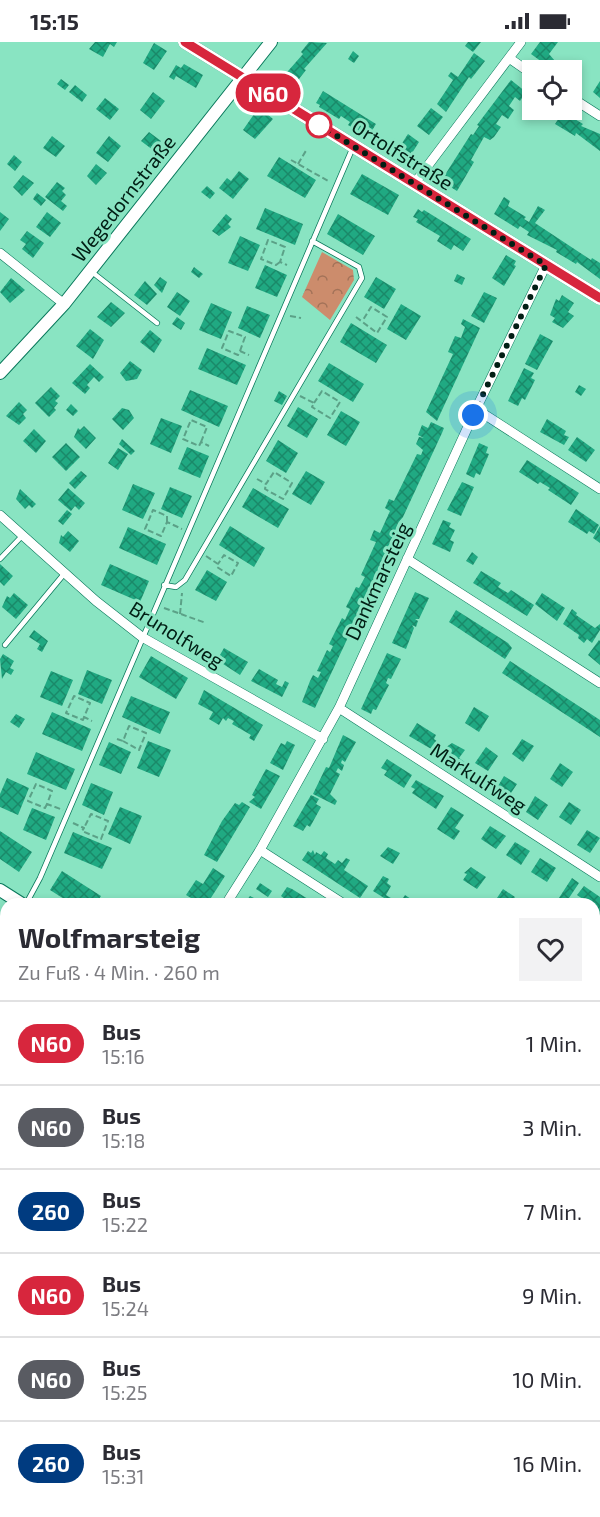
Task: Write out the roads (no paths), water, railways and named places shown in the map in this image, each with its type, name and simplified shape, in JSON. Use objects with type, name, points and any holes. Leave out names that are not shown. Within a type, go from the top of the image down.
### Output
[{"type":"street","name":"Ortolfstraße","points":[[185,42],[600,298]]},
{"type":"street","name":"Wegedornstraße","points":[[0,373],[64,304],[271,42]]},
{"type":"street","points":[[414,184],[521,42]]},
{"type":"street","points":[[509,58],[522,67]]},
{"type":"street","points":[[582,104],[600,116]]},
{"type":"street","points":[[0,253],[64,304]]},
{"type":"street","name":"Dankmarsteig","points":[[230,898],[260,850],[339,708],[476,409],[546,265]]},
{"type":"street","points":[[476,409],[600,489]]},
{"type":"street","name":"Brunolfweg","points":[[0,515],[64,573],[142,638],[323,739]]},
{"type":"street","points":[[407,559],[600,683]]},
{"type":"street","name":"Markulfweg","points":[[339,708],[600,877]]},
{"type":"street","points":[[260,850],[335,898]]},
{"type":"street","points":[[0,890],[14,898]]},
{"type":"lane","points":[[27,898],[65,820],[335,185],[354,147]]},
{"type":"lane","points":[[164,585],[176,586],[183,582],[363,278],[359,267],[312,241]]},
{"type":"lane","points":[[90,270],[157,323]]},
{"type":"lane","points":[[0,559],[22,536]]},
{"type":"lane","points":[[5,645],[64,573]]}]
